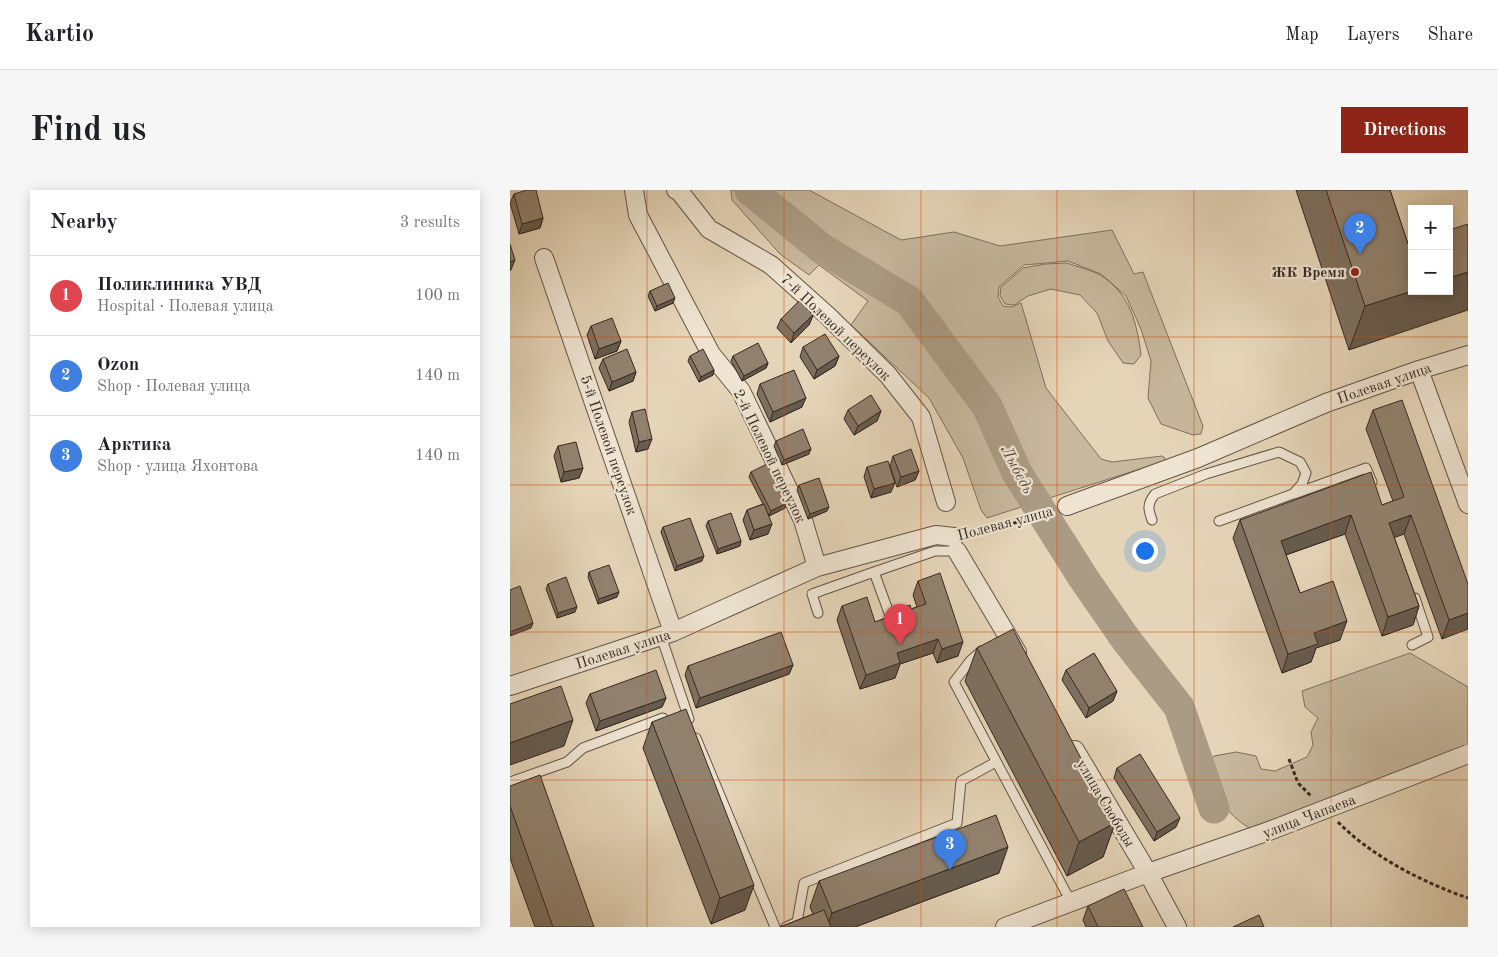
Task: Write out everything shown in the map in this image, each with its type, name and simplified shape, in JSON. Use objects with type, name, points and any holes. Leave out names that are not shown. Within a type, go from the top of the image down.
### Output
[{"type":"street","name":"2-й Полевой переулок","points":[[634,190],[638,216],[710,354],[741,391],[803,520],[818,567]]},
{"type":"street","name":"7-й Полевой переулок","points":[[676,190],[679,191],[709,229],[771,266],[828,316],[888,375],[921,417],[946,502]]},
{"type":"street","name":"5-й Полевой переулок","points":[[544,258],[667,634]]},
{"type":"street","name":"Полевая улица","points":[[1067,506],[1198,458],[1326,403],[1468,355]]},
{"type":"street","points":[[1419,370],[1468,504]]},
{"type":"street","name":"Полевая улица","points":[[510,686],[667,634],[818,567],[936,535],[955,544]]},
{"type":"street","points":[[955,544],[998,637],[1024,665]]},
{"type":"street","name":"улица Свободы","points":[[1069,740],[1148,873],[1177,927]]},
{"type":"street","name":"улица Чапаева","points":[[1010,926],[1148,873],[1269,832],[1468,754]]},
{"type":"lane","points":[[1152,520],[1148,507],[1155,494],[1206,474],[1279,452],[1300,462],[1306,473],[1302,484],[1293,494]]},
{"type":"lane","points":[[1219,520],[1366,468],[1376,494]]},
{"type":"lane","points":[[818,613],[812,594],[955,544]]},
{"type":"lane","points":[[874,572],[889,613]]},
{"type":"lane","points":[[1412,592],[1428,637],[1412,645]]},
{"type":"lane","points":[[667,634],[685,710],[775,927]]},
{"type":"lane","points":[[998,637],[970,661],[954,682],[1071,902]]},
{"type":"lane","points":[[510,782],[527,781],[567,762],[583,748],[685,710]]},
{"type":"lane","points":[[786,927],[797,922],[804,883],[958,823],[961,781],[996,762]]},
{"type":"path","name":"Полевая улица","points":[[955,544],[1067,506]]},
{"type":"path","points":[[1290,759],[1298,783],[1319,803]]},
{"type":"path","points":[[1332,817],[1346,831],[1392,864],[1424,880],[1468,898]]},
{"type":"shaded area","points":[[731,190],[809,190],[901,240],[954,232],[1000,246],[1112,230],[1134,274],[1143,272],[1203,426],[1201,434],[1193,435],[1161,424],[1148,398],[1151,361],[1141,329],[1126,296],[1101,274],[1068,261],[1024,265],[999,287],[998,297],[1003,306],[1011,307],[1021,303],[1046,388],[1101,459],[1112,462],[1162,456],[1165,458],[1165,461],[987,518],[981,510],[963,458],[929,398],[851,325],[868,301],[819,265],[809,275],[780,254],[732,200]]},
{"type":"shaded area","points":[[1067,263],[1100,275],[1110,282],[1125,300],[1134,320],[1141,355],[1134,364],[1123,363],[1108,341],[1097,313],[1080,295],[1051,289],[1028,296],[1014,305],[1005,304],[1000,296],[1001,287],[1023,268]]},
{"type":"shaded area","points":[[1410,653],[1468,687],[1468,747],[1251,829],[1227,809],[1217,794],[1207,765],[1214,756],[1236,752],[1256,756],[1261,769],[1275,771],[1307,757],[1313,745],[1311,732],[1318,718],[1305,707],[1302,691]]},
{"type":"building","points":[[527,190],[536,190],[543,218],[522,224],[514,194]]},
{"type":"building","points":[[1326,190],[1390,190],[1408,244],[1408,292],[1365,306]]},
{"type":"building","points":[[1468,224],[1468,272],[1453,277],[1453,250],[1453,229]]},
{"type":"building","points":[[510,244],[515,260],[510,262]]},
{"type":"building","points":[[668,283],[675,298],[657,306],[650,291]]},
{"type":"building","points":[[799,301],[813,315],[794,333],[781,319]]},
{"type":"building","points":[[612,318],[621,341],[599,349],[591,326]]},
{"type":"building","points":[[825,334],[839,356],[817,370],[803,347]]},
{"type":"building","points":[[758,343],[768,363],[744,376],[733,356]]},
{"type":"building","points":[[627,349],[636,372],[612,382],[603,359]]},
{"type":"building","points":[[703,349],[714,370],[701,377],[690,356]]},
{"type":"building","points":[[794,370],[806,398],[773,412],[760,384]]},
{"type":"building","points":[[871,395],[881,411],[858,426],[848,410]]},
{"type":"building","points":[[1402,400],[1468,584],[1468,613],[1449,620],[1411,515],[1389,523],[1419,606],[1388,617],[1351,515],[1281,541],[1300,593],[1333,581],[1347,621],[1314,633],[1318,644],[1288,654],[1240,520],[1371,472],[1382,505],[1404,497],[1373,410]]},
{"type":"building","points":[[645,409],[652,439],[639,442],[632,412]]},
{"type":"building","points":[[803,429],[811,449],[784,460],[776,441]]},
{"type":"building","points":[[576,442],[583,468],[564,472],[558,446]]},
{"type":"building","points":[[911,449],[919,471],[901,477],[893,456]]},
{"type":"building","points":[[888,461],[895,483],[874,489],[867,467]]},
{"type":"building","points":[[767,464],[787,503],[771,511],[751,472]]},
{"type":"building","points":[[819,478],[829,507],[810,514],[799,485]]},
{"type":"building","points":[[764,504],[772,524],[754,530],[747,510]]},
{"type":"building","points":[[731,513],[741,541],[718,549],[708,521]]},
{"type":"building","points":[[690,518],[704,556],[677,566],[663,527]]},
{"type":"building","points":[[609,565],[619,592],[599,599],[589,572]]},
{"type":"building","points":[[940,573],[963,642],[942,649],[938,639],[897,653],[900,663],[866,675],[842,606],[867,597],[875,622],[897,614],[896,610],[910,605],[911,609],[926,604],[918,581]]},
{"type":"building","points":[[566,577],[577,607],[558,613],[548,584]]},
{"type":"building","points":[[520,586],[533,623],[510,632],[510,590]]},
{"type":"building","points":[[1013,629],[1115,823],[1079,842],[977,648]]},
{"type":"building","points":[[781,632],[793,665],[700,698],[688,666]]},
{"type":"building","points":[[1094,653],[1117,691],[1089,708],[1066,670]]},
{"type":"building","points":[[656,670],[666,698],[600,721],[590,694]]},
{"type":"building","points":[[561,686],[573,720],[510,743],[510,704]]},
{"type":"building","points":[[686,709],[754,885],[720,898],[652,722]]},
{"type":"building","points":[[1140,754],[1180,818],[1157,832],[1117,768]]},
{"type":"building","points":[[540,775],[594,927],[553,927],[510,806],[510,786]]},
{"type":"building","points":[[996,815],[1008,847],[832,913],[819,881]]},
{"type":"building","points":[[1124,889],[1143,927],[1098,927],[1088,906]]},
{"type":"building","points":[[824,910],[831,927],[780,927]]},
{"type":"building","points":[[1259,915],[1264,927],[1233,927]]},
{"type":"waterway","name":"Лыбедь","points":[[750,190],[821,248],[909,301],[987,406],[1017,473],[1084,579],[1127,641],[1179,707],[1214,808]]},
{"type":"place","name":"Ozon","points":[[1360,254]]},
{"type":"place","name":"ЖК Время","points":[[1355,272]]},
{"type":"place","name":"Поликлиника УВД","points":[[900,645]]},
{"type":"place","name":"Арктика","points":[[950,870]]}]
